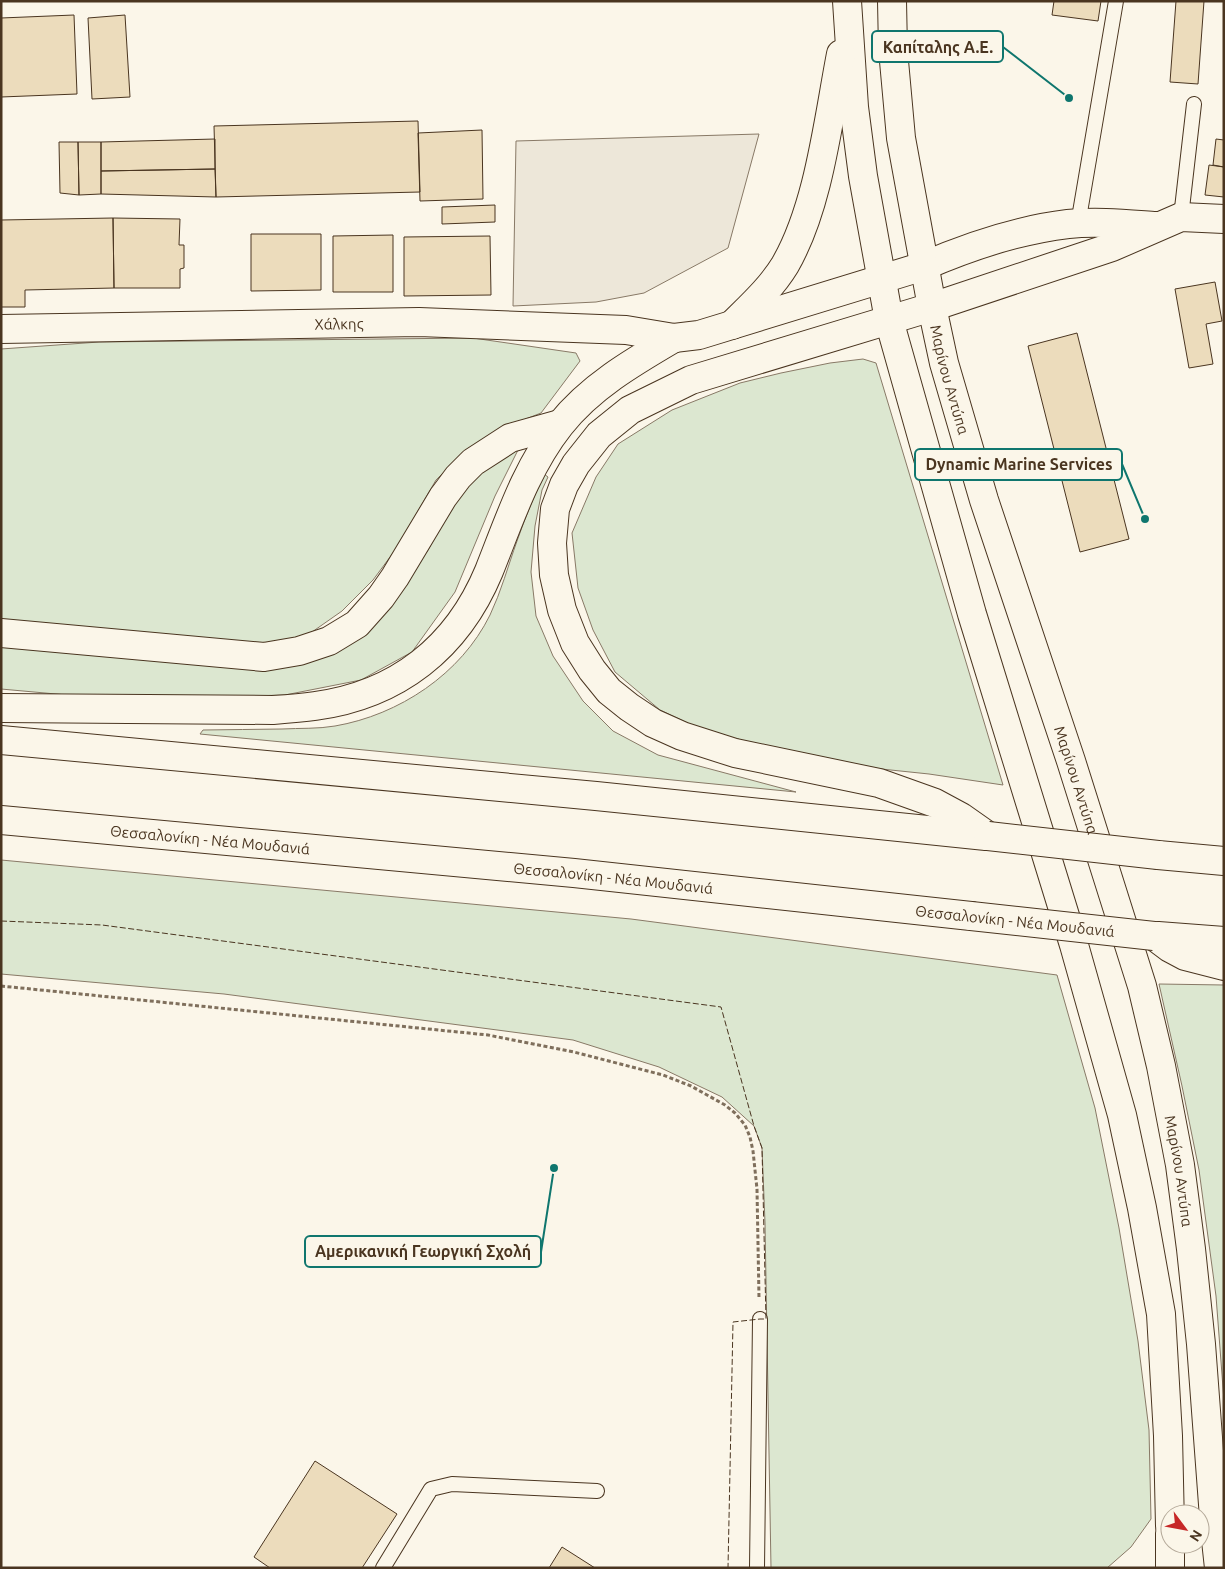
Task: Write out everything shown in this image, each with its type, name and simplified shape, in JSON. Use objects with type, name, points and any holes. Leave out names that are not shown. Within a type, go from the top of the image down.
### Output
[{"type":"main road","name":"Μαρίνου Αντύπα","points":[[892,1],[893,50],[901,138],[944,363],[984,500],[1142,986],[1161,1066],[1180,1164],[1191,1249],[1219,1534],[1219,1568]]},
{"type":"main road","points":[[848,10],[854,107],[863,176],[889,320],[972,614],[1074,945],[1122,1114],[1142,1208],[1161,1314],[1168,1436],[1170,1504]]},
{"type":"main road","points":[[732,325],[768,288],[784,265],[798,237],[810,204],[818,173],[848,10]]},
{"type":"main road","points":[[1,708],[273,710],[316,706],[350,699],[401,677],[428,659],[447,640],[479,593],[519,494],[539,455],[560,424],[590,395],[624,368],[674,338],[699,335],[924,266],[981,243],[1046,228],[1078,224],[1224,219]]},
{"type":"main road","points":[[988,836],[961,817],[935,803],[879,783],[735,753],[682,736],[653,723],[629,707],[609,691],[592,670],[575,643],[562,610],[554,575],[552,543],[555,509],[564,485],[576,464],[599,435],[630,410],[690,380],[932,307],[1112,246],[1171,222]]},
{"type":"main road","name":"Χάλκης","points":[[1,329],[419,322],[626,330],[674,338]]},
{"type":"main road","points":[[1,633],[264,657],[299,651],[329,641],[357,624],[381,598],[443,496],[473,462],[510,438],[560,424]]},
{"type":"main road","points":[[1,740],[596,796],[1224,861]]},
{"type":"main road","name":"Θεσσαλονίκη - Νέα Μουδανιά","points":[[1,820],[564,872],[1154,936],[1224,941]]},
{"type":"main road","points":[[1154,936],[1185,956],[1224,966]]},
{"type":"main road","points":[[1170,1554],[1170,1568]]},
{"type":"lane","points":[[1078,224],[1116,1]]},
{"type":"lane","points":[[1171,222],[1194,104]]},
{"type":"lane","points":[[757,1568],[760,1319]]},
{"type":"lane","points":[[383,1568],[431,1489],[452,1484],[598,1491]]},
{"type":"path","points":[[1,986],[488,1035],[574,1052],[663,1075],[691,1086],[735,1113],[745,1125],[750,1137],[757,1189],[760,1319]]},
{"type":"green space","points":[[473,338],[576,353],[580,361],[541,413],[503,428],[448,468],[436,480],[396,549],[373,580],[342,611],[312,632],[283,643],[257,645],[1,623],[1,349],[99,342]]},
{"type":"green space","points":[[863,359],[876,363],[1003,785],[929,774],[843,765],[711,734],[660,710],[615,672],[593,630],[578,588],[572,533],[596,477],[618,444],[672,410],[740,383],[830,363]]},
{"type":"green space","points":[[521,444],[495,496],[455,592],[412,652],[361,680],[285,695],[218,697],[100,698],[1,689],[1,645],[226,660],[382,615],[428,550],[453,505],[471,478]]},
{"type":"green space","points":[[544,474],[548,477],[542,490],[535,526],[531,572],[536,616],[553,656],[583,701],[613,731],[658,755],[796,792],[200,734],[203,730],[322,728],[335,726],[382,712],[405,702],[426,689],[463,656],[478,636],[490,615],[523,524]]},
{"type":"green space","points":[[1,860],[631,919],[1057,975],[1095,1108],[1119,1228],[1138,1341],[1149,1430],[1151,1519],[1131,1547],[1107,1568],[771,1568],[765,1223],[762,1148],[754,1126],[722,1097],[659,1067],[573,1040],[224,994],[1,974]]},
{"type":"green space","points":[[1159,984],[1224,985],[1224,1401],[1216,1296],[1199,1170]]},
{"type":"shaded area","points":[[759,134],[728,248],[644,293],[596,302],[513,306],[516,141]]},
{"type":"building","points":[[1054,1],[1101,1],[1098,21],[1052,15]]},
{"type":"building","points":[[1176,1],[1204,1],[1198,84],[1170,82]]},
{"type":"building","points":[[74,15],[77,94],[1,97],[1,18]]},
{"type":"building","points":[[125,15],[130,97],[92,99],[88,18]]},
{"type":"building","points":[[418,121],[420,192],[216,197],[214,126]]},
{"type":"building","points":[[482,130],[483,199],[420,201],[418,133]]},
{"type":"building","points":[[215,139],[215,169],[101,171],[101,142]]},
{"type":"building","points":[[1216,139],[1224,140],[1224,167],[1213,165]]},
{"type":"building","points":[[59,142],[78,142],[79,195],[60,193]]},
{"type":"building","points":[[78,142],[101,142],[101,194],[79,195]]},
{"type":"building","points":[[1209,165],[1224,167],[1224,197],[1205,195]]},
{"type":"building","points":[[215,169],[216,197],[101,194],[101,171]]},
{"type":"building","points":[[495,205],[495,222],[442,224],[442,207]]},
{"type":"building","points":[[113,218],[114,288],[25,290],[25,307],[1,307],[1,220]]},
{"type":"building","points":[[113,218],[180,219],[179,245],[184,245],[184,268],[180,269],[180,288],[114,288]]},
{"type":"building","points":[[251,234],[321,234],[321,290],[251,291]]},
{"type":"building","points":[[393,235],[393,292],[333,292],[333,236]]},
{"type":"building","points":[[490,236],[491,295],[404,296],[404,237]]},
{"type":"building","points":[[1215,282],[1222,321],[1206,324],[1213,364],[1189,368],[1175,289]]},
{"type":"building","points":[[1077,333],[1129,539],[1080,552],[1028,346]]},
{"type":"building","points":[[315,1461],[397,1514],[362,1568],[270,1568],[254,1557]]},
{"type":"building","points":[[562,1547],[595,1568],[549,1568]]},
{"type":"fence","points":[[1,921],[102,925],[721,1007],[754,1126],[762,1148],[766,1319],[733,1322],[728,1568]]},
{"type":"place","name":"Καπίταλης Α.Ε.","points":[[1069,98]]},
{"type":"place","name":"Dynamic Marine Services","points":[[1145,519]]},
{"type":"place","name":"Αμερικανική Γεωργική Σχολή","points":[[554,1168]]}]
